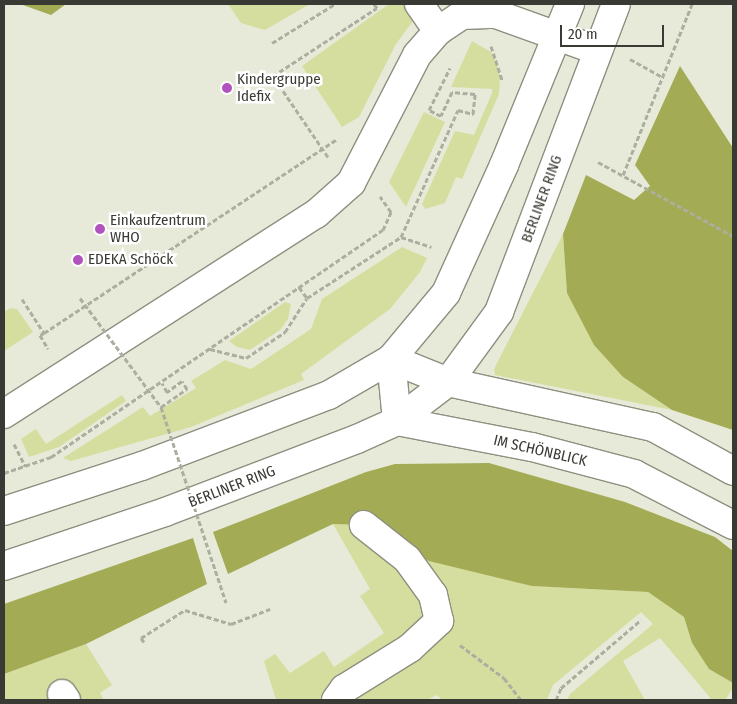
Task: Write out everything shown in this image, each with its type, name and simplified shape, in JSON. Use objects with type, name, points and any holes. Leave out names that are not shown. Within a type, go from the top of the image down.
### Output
[{"type":"street","points":[[419,4],[438,31]]},
{"type":"street","points":[[4,511],[142,466],[329,395],[391,359],[446,292],[504,165],[570,4]]},
{"type":"street","name":"BERLINER RING","points":[[4,566],[165,512],[397,421],[448,382],[499,312],[596,50],[616,4]]},
{"type":"street","points":[[4,414],[316,214],[351,183],[417,55],[438,31],[462,15],[496,14],[596,50]]},
{"type":"street","points":[[391,359],[448,382],[653,427],[733,471]]},
{"type":"street","points":[[391,359],[397,421]]},
{"type":"street","name":"IM SCHÖNBLICK","points":[[397,421],[532,446],[634,474],[733,525]]},
{"type":"street","points":[[336,700],[344,689],[410,648],[439,621],[433,595],[407,559],[364,525]]},
{"type":"path","points":[[272,43],[335,4]]},
{"type":"path","points":[[351,183],[338,173],[273,76],[377,8],[374,4]]},
{"type":"path","points":[[623,175],[692,4]]},
{"type":"path","points":[[488,43],[493,48],[503,75],[502,84]]},
{"type":"path","points":[[209,349],[246,358],[285,332],[306,298],[401,237],[458,110],[473,114],[475,94],[452,92],[440,116],[430,110],[455,58]]},
{"type":"path","points":[[628,58],[662,77]]},
{"type":"path","points":[[22,299],[44,333],[345,134]]},
{"type":"path","points":[[598,162],[733,236]]},
{"type":"path","points":[[401,237],[440,250]]},
{"type":"path","points":[[299,287],[306,298]]},
{"type":"path","points":[[80,298],[161,407],[226,602]]},
{"type":"path","points":[[161,407],[188,389],[182,381],[167,392],[162,383]]},
{"type":"path","points":[[13,442],[25,466]]},
{"type":"path","points":[[144,642],[141,638],[184,610],[231,624],[270,609]]},
{"type":"path","points":[[556,700],[561,688],[641,620]]},
{"type":"path","points":[[425,634],[440,634],[467,649],[504,678],[521,700]]},
{"type":"green space","points":[[20,4],[66,4],[51,15]]},
{"type":"green space","points":[[228,4],[310,4],[265,30],[241,23]]},
{"type":"green space","points":[[389,4],[403,4],[413,21],[396,44],[359,117],[342,127],[302,66]]},
{"type":"green space","points":[[472,41],[491,52],[497,63],[500,78],[499,94],[462,179],[456,177],[445,203],[425,209],[422,204],[455,131],[474,135],[492,93],[492,89],[451,87]]},
{"type":"green space","points":[[680,66],[733,148],[733,430],[672,410],[623,377],[594,345],[567,293],[563,234],[586,175],[634,200],[650,186],[635,165]]},
{"type":"green space","points":[[424,112],[445,122],[406,207],[389,182]]},
{"type":"green space","points":[[563,234],[567,293],[623,377],[672,410],[495,375],[494,369]]},
{"type":"green space","points":[[402,247],[427,258],[420,272],[390,309],[301,374],[304,380],[191,427],[71,461],[63,458],[143,407],[150,416],[196,388],[191,381],[225,360],[251,369],[311,329],[322,299]]},
{"type":"green space","points":[[285,302],[291,304],[288,319],[280,330],[250,350],[237,347],[229,341]]},
{"type":"green space","points":[[10,308],[17,309],[33,332],[4,351],[4,312]]},
{"type":"green space","points":[[122,395],[126,401],[59,447],[29,457],[21,439],[36,429],[46,444]]},
{"type":"green space","points":[[489,463],[625,502],[715,537],[733,551],[733,683],[709,669],[692,643],[684,617],[648,592],[532,586],[429,561],[364,525],[333,524],[228,574],[213,532],[366,472],[395,464]]},
{"type":"green space","points":[[333,524],[364,525],[532,586],[648,592],[684,617],[692,643],[709,669],[733,683],[733,688],[725,700],[712,700],[660,638],[623,661],[645,700],[567,700],[570,694],[653,624],[641,612],[553,685],[547,700],[442,700],[437,695],[427,700],[276,700],[264,661],[275,654],[290,673],[324,651],[334,667],[384,633],[360,596],[370,589]]},
{"type":"green space","points":[[193,538],[207,584],[86,644],[4,674],[4,604]]},
{"type":"green space","points":[[86,644],[112,685],[100,693],[104,700],[4,700],[4,674]]},
{"type":"place","name":"Kindergruppe Idefix","points":[[227,88]]},
{"type":"place","name":"Einkaufzentrum WHO","points":[[100,229]]},
{"type":"place","name":"EDEKA Schöck","points":[[78,260]]}]
